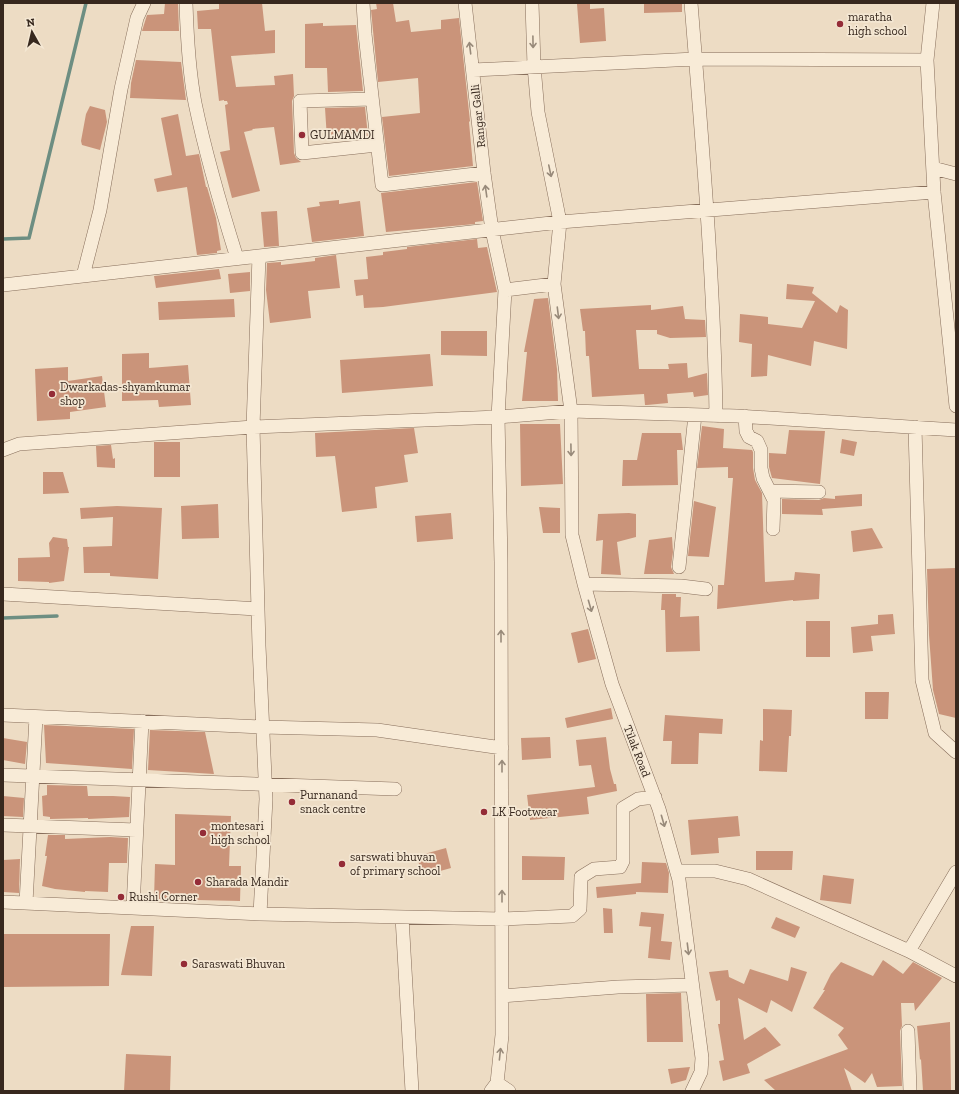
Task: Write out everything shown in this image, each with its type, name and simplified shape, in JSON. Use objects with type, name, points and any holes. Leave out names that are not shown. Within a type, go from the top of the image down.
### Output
[{"type":"street","points":[[83,276],[100,210],[121,89],[137,18],[144,3]]},
{"type":"street","points":[[186,3],[187,33],[195,101],[212,177],[237,258]]},
{"type":"street","points":[[363,3],[382,185],[484,173]]},
{"type":"street","name":"Rangar Galli","points":[[465,3],[484,173],[492,230],[505,290],[498,417],[502,562],[502,1034],[494,1087]]},
{"type":"street","name":"Tilak Road","points":[[532,3],[534,66],[538,112],[560,222],[554,284],[571,411],[572,535],[612,684],[655,797],[679,880],[702,1058],[701,1072],[692,1091]]},
{"type":"street","points":[[691,3],[707,210],[715,346],[716,416]]},
{"type":"street","points":[[933,3],[927,60],[934,192],[956,406]]},
{"type":"street","points":[[473,70],[695,59],[927,60]]},
{"type":"street","points":[[372,100],[300,101],[302,153],[377,144]]},
{"type":"street","points":[[933,168],[956,174]]},
{"type":"street","points":[[3,284],[560,222],[934,192]]},
{"type":"street","points":[[259,256],[253,427],[258,609],[266,785],[260,914]]},
{"type":"street","points":[[505,290],[554,284]]},
{"type":"street","points":[[3,450],[19,444],[253,427],[498,417],[571,411],[745,416],[956,430]]},
{"type":"street","points":[[679,567],[695,415]]},
{"type":"street","points":[[745,416],[746,431],[749,437],[757,441],[762,450],[761,468],[763,478],[774,500],[773,529]]},
{"type":"street","points":[[915,427],[922,680],[935,733],[956,752]]},
{"type":"street","points":[[3,438],[19,444]]},
{"type":"street","points":[[770,491],[819,492]]},
{"type":"street","points":[[584,584],[681,586],[706,589]]},
{"type":"street","points":[[3,594],[258,609]]},
{"type":"street","points":[[3,715],[263,727],[377,730],[502,748]]},
{"type":"street","points":[[26,903],[36,717]]},
{"type":"street","points":[[132,908],[142,721]]},
{"type":"street","points":[[3,775],[395,789]]},
{"type":"street","points":[[3,902],[260,914],[502,920],[572,916],[580,909],[581,877],[594,869],[620,867],[623,861],[623,808],[638,799],[655,797]]},
{"type":"street","points":[[3,826],[136,830]]},
{"type":"street","points":[[677,871],[715,871],[748,879],[909,951],[956,976]]},
{"type":"street","points":[[909,951],[956,872]]},
{"type":"street","points":[[402,917],[412,1091]]},
{"type":"street","points":[[502,996],[600,988],[692,985]]},
{"type":"street","points":[[908,1031],[910,1091]]},
{"type":"street","points":[[494,1087],[509,1091]]},
{"type":"building","points":[[165,3],[178,3],[179,31],[142,31],[147,15],[164,14]]},
{"type":"building","points":[[219,3],[262,3],[265,31],[275,30],[275,53],[231,56],[236,87],[275,85],[274,76],[293,74],[294,96],[292,101],[294,153],[296,158],[301,162],[280,165],[274,127],[252,129],[253,130],[244,132],[260,191],[232,198],[220,152],[230,150],[225,105],[228,104],[227,101],[224,100],[219,101],[211,29],[198,29],[197,11],[219,9]]},
{"type":"building","points":[[376,3],[393,3],[396,22],[409,20],[411,32],[441,29],[441,20],[459,18],[470,121],[473,166],[389,176],[382,117],[420,113],[418,78],[378,82],[371,10],[377,9]]},
{"type":"building","points":[[644,3],[682,3],[682,12],[644,13]]},
{"type":"building","points":[[577,4],[590,4],[590,9],[604,8],[606,41],[580,43]]},
{"type":"building","points":[[323,23],[323,26],[356,25],[363,91],[328,92],[327,68],[305,68],[305,24]]},
{"type":"building","points":[[136,60],[181,62],[186,100],[130,98],[131,83]]},
{"type":"building","points":[[90,106],[105,110],[107,122],[100,150],[82,145],[81,141],[86,114]]},
{"type":"building","points":[[365,107],[368,136],[327,139],[325,108]]},
{"type":"building","points":[[178,114],[186,156],[199,154],[206,187],[216,218],[221,250],[217,251],[217,253],[197,255],[187,187],[157,192],[154,179],[172,175],[161,118]]},
{"type":"building","points":[[477,182],[483,221],[475,222],[475,224],[386,232],[381,193]]},
{"type":"building","points":[[339,200],[339,204],[360,201],[364,236],[312,242],[307,208],[320,206],[319,202]]},
{"type":"building","points":[[277,211],[279,246],[264,247],[261,212]]},
{"type":"building","points":[[477,239],[478,248],[487,247],[497,292],[383,307],[364,308],[363,295],[356,296],[354,280],[368,279],[366,257],[383,255],[383,252],[407,249],[407,247]]},
{"type":"building","points":[[336,255],[340,288],[308,291],[311,318],[270,323],[266,290],[267,263],[281,262],[281,265],[307,262],[315,261],[315,258]]},
{"type":"building","points":[[219,269],[221,279],[156,288],[154,276]]},
{"type":"building","points":[[250,272],[250,291],[230,293],[228,274]]},
{"type":"building","points":[[787,284],[814,287],[812,293],[837,313],[840,305],[848,310],[847,349],[814,341],[811,366],[768,355],[767,376],[751,377],[752,344],[739,342],[740,314],[768,317],[768,324],[802,328],[815,301],[786,299]]},
{"type":"building","points":[[548,298],[557,369],[558,401],[522,401],[527,352],[524,352],[534,299]]},
{"type":"building","points":[[234,299],[235,317],[159,320],[158,302]]},
{"type":"building","points":[[651,305],[651,310],[683,306],[685,319],[705,320],[706,337],[670,338],[657,334],[657,330],[636,330],[639,369],[669,369],[668,364],[687,363],[688,378],[707,373],[708,395],[694,397],[693,392],[667,394],[668,403],[647,405],[645,405],[644,394],[592,397],[589,356],[586,356],[585,331],[583,331],[580,309]]},
{"type":"building","points":[[441,331],[487,331],[487,356],[441,355]]},
{"type":"building","points":[[149,353],[149,368],[188,365],[191,405],[159,407],[158,400],[122,401],[122,354]]},
{"type":"building","points":[[430,354],[433,386],[342,393],[340,360]]},
{"type":"building","name":"Dwarkadas-shyamkumar shop","points":[[68,367],[68,381],[102,376],[106,407],[70,412],[70,419],[37,421],[35,369]]},
{"type":"building","points":[[520,424],[560,424],[563,484],[521,486]]},
{"type":"building","points":[[702,426],[724,429],[723,448],[752,450],[753,452],[755,480],[762,493],[765,582],[794,580],[795,572],[820,574],[819,599],[793,600],[717,609],[718,585],[724,585],[733,478],[728,478],[728,467],[697,468]]},
{"type":"building","points":[[414,428],[418,453],[404,455],[408,482],[375,487],[377,508],[342,512],[335,456],[316,457],[315,433]]},
{"type":"building","points":[[789,430],[825,431],[820,484],[772,478],[769,467],[769,453],[786,454]]},
{"type":"building","points":[[642,433],[681,433],[683,450],[677,450],[678,485],[622,486],[623,460],[637,460]]},
{"type":"building","points":[[842,439],[857,442],[854,456],[840,453]]},
{"type":"building","points":[[154,442],[180,442],[180,477],[154,477]]},
{"type":"building","points":[[111,445],[113,459],[115,458],[115,468],[97,467],[96,446]]},
{"type":"building","points":[[43,472],[63,472],[69,493],[43,494]]},
{"type":"building","points":[[862,494],[862,506],[822,509],[823,515],[782,514],[782,499],[835,499],[835,496]]},
{"type":"building","points":[[694,501],[716,507],[709,557],[688,556]]},
{"type":"building","points":[[218,504],[219,538],[182,539],[181,506]]},
{"type":"building","points":[[117,506],[162,508],[158,579],[110,576],[110,573],[84,573],[83,547],[112,546],[113,517],[81,519],[80,508]]},
{"type":"building","points":[[539,507],[560,508],[560,533],[543,533]]},
{"type":"building","points":[[451,513],[453,539],[417,542],[415,516]]},
{"type":"building","points":[[598,514],[636,514],[636,537],[617,542],[621,575],[601,574],[603,540],[596,541]]},
{"type":"building","points":[[872,528],[883,548],[853,552],[851,531]]},
{"type":"building","points":[[53,537],[67,539],[69,547],[64,581],[49,583],[18,581],[18,558],[50,557],[49,543]]},
{"type":"building","points":[[672,537],[673,552],[671,567],[674,574],[644,574],[649,540]]},
{"type":"building","points":[[955,568],[956,718],[939,714],[933,690],[929,635],[927,569]]},
{"type":"building","points":[[662,594],[676,594],[676,597],[681,597],[680,617],[699,616],[700,651],[666,652],[665,610],[661,610]]},
{"type":"building","points":[[893,614],[895,634],[871,636],[873,651],[853,653],[851,627],[878,624],[878,615]]},
{"type":"building","points":[[806,621],[830,621],[830,657],[806,657]]},
{"type":"building","points":[[588,629],[596,659],[578,663],[571,633]]},
{"type":"building","points":[[865,692],[889,692],[888,719],[865,719]]},
{"type":"building","points":[[611,708],[613,719],[567,728],[565,718]]},
{"type":"building","points":[[763,709],[792,710],[787,772],[759,771],[760,740],[763,741]]},
{"type":"building","points":[[665,715],[723,719],[722,734],[699,733],[698,764],[671,764],[672,741],[663,741]]},
{"type":"building","points":[[44,725],[134,729],[132,769],[46,763]]},
{"type":"building","points":[[150,730],[205,732],[214,774],[148,770]]},
{"type":"building","points":[[550,737],[551,758],[522,760],[521,738]]},
{"type":"building","points":[[606,737],[610,769],[617,791],[587,797],[589,814],[530,820],[527,795],[595,787],[591,765],[579,766],[576,740]]},
{"type":"building","points":[[3,738],[27,742],[25,764],[3,760]]},
{"type":"building","points":[[47,785],[87,786],[88,796],[130,797],[129,817],[50,819],[50,817],[43,816],[42,796],[47,795]]},
{"type":"building","points":[[3,796],[24,798],[23,817],[3,816]]},
{"type":"building","points":[[175,814],[231,816],[229,866],[241,866],[240,901],[154,899],[155,864],[175,865]]},
{"type":"building","points":[[738,816],[740,836],[718,838],[719,853],[691,855],[688,820]]},
{"type":"building","points":[[48,835],[65,835],[65,839],[110,837],[128,838],[127,863],[109,863],[108,892],[85,892],[42,886],[47,856],[45,856]]},
{"type":"building","points":[[446,848],[451,868],[422,876],[417,856]]},
{"type":"building","points":[[756,851],[793,851],[792,870],[756,870]]},
{"type":"building","points":[[522,856],[565,857],[564,880],[522,880]]},
{"type":"building","points":[[20,859],[19,893],[3,892],[3,860]]},
{"type":"building","points":[[642,862],[666,863],[669,873],[668,893],[636,892],[636,894],[597,898],[596,887],[641,883]]},
{"type":"building","points":[[823,875],[854,879],[851,904],[820,900]]},
{"type":"building","points":[[603,908],[612,909],[613,933],[604,933]]},
{"type":"building","points":[[641,912],[664,914],[661,941],[672,942],[670,960],[648,958],[651,927],[639,926]]},
{"type":"building","points":[[776,917],[800,927],[795,938],[771,928]]},
{"type":"building","points":[[131,926],[154,926],[152,976],[121,975]]},
{"type":"building","points":[[3,934],[110,934],[109,986],[3,987]]},
{"type":"building","points":[[883,960],[903,974],[913,962],[942,978],[915,1011],[914,1003],[901,1003],[902,1026],[900,1031],[902,1086],[877,1087],[872,1073],[865,1083],[844,1068],[852,1091],[776,1091],[764,1080],[848,1049],[838,1035],[844,1028],[813,1008],[825,990],[823,990],[831,974],[841,962],[873,976]]},
{"type":"building","points":[[791,967],[807,972],[792,1012],[771,1000],[767,1013],[738,998],[744,1040],[765,1027],[781,1045],[747,1064],[750,1073],[723,1081],[719,1061],[724,1060],[718,1024],[720,1024],[720,1000],[716,1001],[709,972],[728,970],[729,977],[744,984],[750,969],[788,981]]},
{"type":"building","points":[[681,993],[683,1042],[647,1042],[646,994]]},
{"type":"building","points":[[950,1022],[951,1091],[923,1091],[917,1026]]},
{"type":"building","points":[[126,1054],[171,1056],[170,1091],[124,1091]]},
{"type":"building","points":[[690,1067],[686,1080],[671,1084],[668,1069]]},
{"type":"waterway","points":[[3,239],[29,238],[86,3]]},
{"type":"waterway","points":[[3,618],[57,616]]},
{"type":"place","name":"maratha high school","points":[[840,24]]},
{"type":"place","name":"GULMAMDI","points":[[302,135]]},
{"type":"place","name":"Dwarkadas-shyamkumar shop","points":[[52,394]]},
{"type":"place","name":"Purnanand snack centre","points":[[292,802]]},
{"type":"place","name":"LK Footwear","points":[[484,812]]},
{"type":"place","name":"montesari high school","points":[[203,833]]},
{"type":"place","name":"sarswati bhuvan of primary school","points":[[342,864]]},
{"type":"place","name":"Sharada Mandir","points":[[198,882]]},
{"type":"place","name":"Rushi Corner","points":[[121,897]]},
{"type":"place","name":"Saraswati Bhuvan","points":[[184,964]]}]
